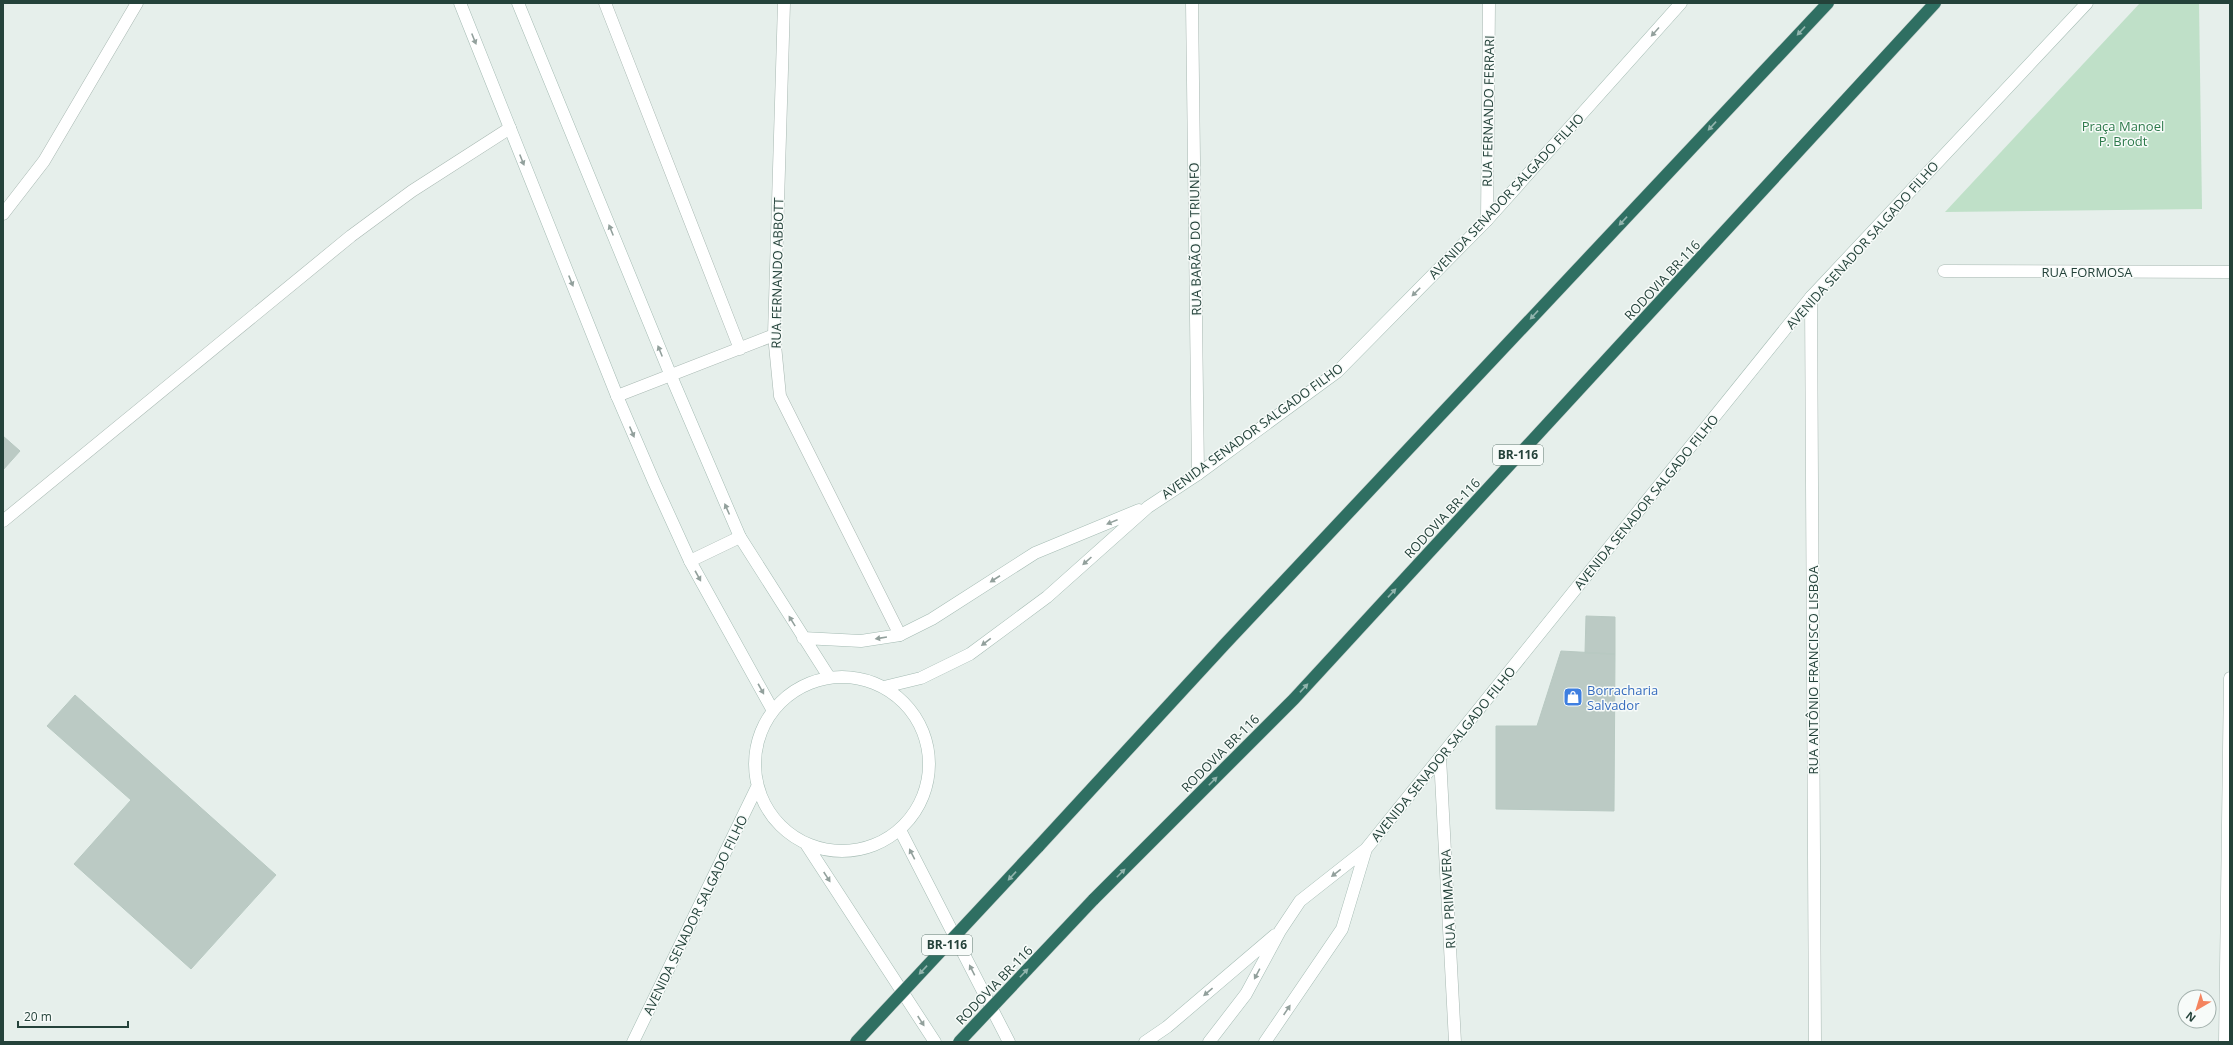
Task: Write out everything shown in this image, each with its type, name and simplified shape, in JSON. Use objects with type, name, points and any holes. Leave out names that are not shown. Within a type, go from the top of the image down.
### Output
[{"type":"highway","name":"BR-116","points":[[856,1042],[1225,644],[1828,3]]},
{"type":"highway","name":"RODOVIA BR-116","points":[[959,1042],[1094,900],[1294,699],[1936,3]]},
{"type":"main road","points":[[3,214],[44,161],[137,3]]},
{"type":"main road","points":[[460,3],[617,396],[690,561],[772,709]]},
{"type":"main road","points":[[518,3],[671,376],[740,537],[829,677]]},
{"type":"main road","points":[[604,3],[740,349]]},
{"type":"main road","name":"RUA FERNANDO ABBOTT","points":[[784,3],[774,335],[780,396],[900,635]]},
{"type":"main road","name":"RUA BARÃO DO TRIUNFO","points":[[1192,3],[1198,474]]},
{"type":"main road","name":"RUA FERNANDO FERRARI","points":[[1487,220],[1489,3]]},
{"type":"main road","name":"AVENIDA SENADOR SALGADO FILHO","points":[[884,687],[921,678],[970,654],[1047,597],[1148,507],[1198,474],[1337,372],[1487,220],[1681,3]]},
{"type":"main road","name":"AVENIDA SENADOR SALGADO FILHO","points":[[1265,1042],[1342,929],[1366,849],[1811,297],[2087,3]]},
{"type":"main road","points":[[3,521],[351,236],[412,190],[510,128]]},
{"type":"main road","name":"RUA FORMOSA","points":[[1944,271],[2230,272]]},
{"type":"main road","name":"RUA ANTÔNIO FRANCISCO LISBOA","points":[[1811,297],[1815,1042]]},
{"type":"main road","points":[[617,396],[774,335]]},
{"type":"main road","name":"AVENIDA SENADOR SALGADO FILHO","points":[[803,638],[861,641],[900,635],[932,619],[1035,553],[1148,507]]},
{"type":"main road","points":[[690,561],[740,537]]},
{"type":"main road","points":[[829,677],[858,678],[884,687],[906,705],[922,729],[929,751],[929,776],[923,799],[900,830],[888,839],[861,850],[833,852],[806,844],[784,830],[767,811],[757,787],[753,760],[759,733],[772,709],[788,694],[808,683],[829,677]]},
{"type":"main road","points":[[2225,1042],[2230,678]]},
{"type":"main road","name":"RUA PRIMAVERA","points":[[1440,757],[1455,1042]]},
{"type":"main road","name":"AVENIDA SENADOR SALGADO FILHO","points":[[633,1042],[757,787]]},
{"type":"main road","points":[[900,830],[1009,1042]]},
{"type":"main road","points":[[806,844],[935,1042]]},
{"type":"main road","points":[[1209,1042],[1246,994],[1280,931],[1300,901],[1366,849]]},
{"type":"main road","points":[[1145,1042],[1167,1027],[1280,931]]},
{"type":"green space","name":"Praça Manoel P. Brodt","points":[[2140,3],[2199,3],[2202,209],[1945,212]]},
{"type":"building","points":[[3,436],[20,451],[3,470]]},
{"type":"building","points":[[1586,616],[1615,617],[1615,654],[1585,653]]},
{"type":"building","points":[[1561,651],[1615,654],[1614,811],[1496,809],[1496,726],[1537,726]]},
{"type":"building","points":[[75,695],[276,875],[191,969],[74,864],[131,800],[47,726]]},
{"type":"place","name":"Borracharia Salvador","points":[[1573,697]]}]
